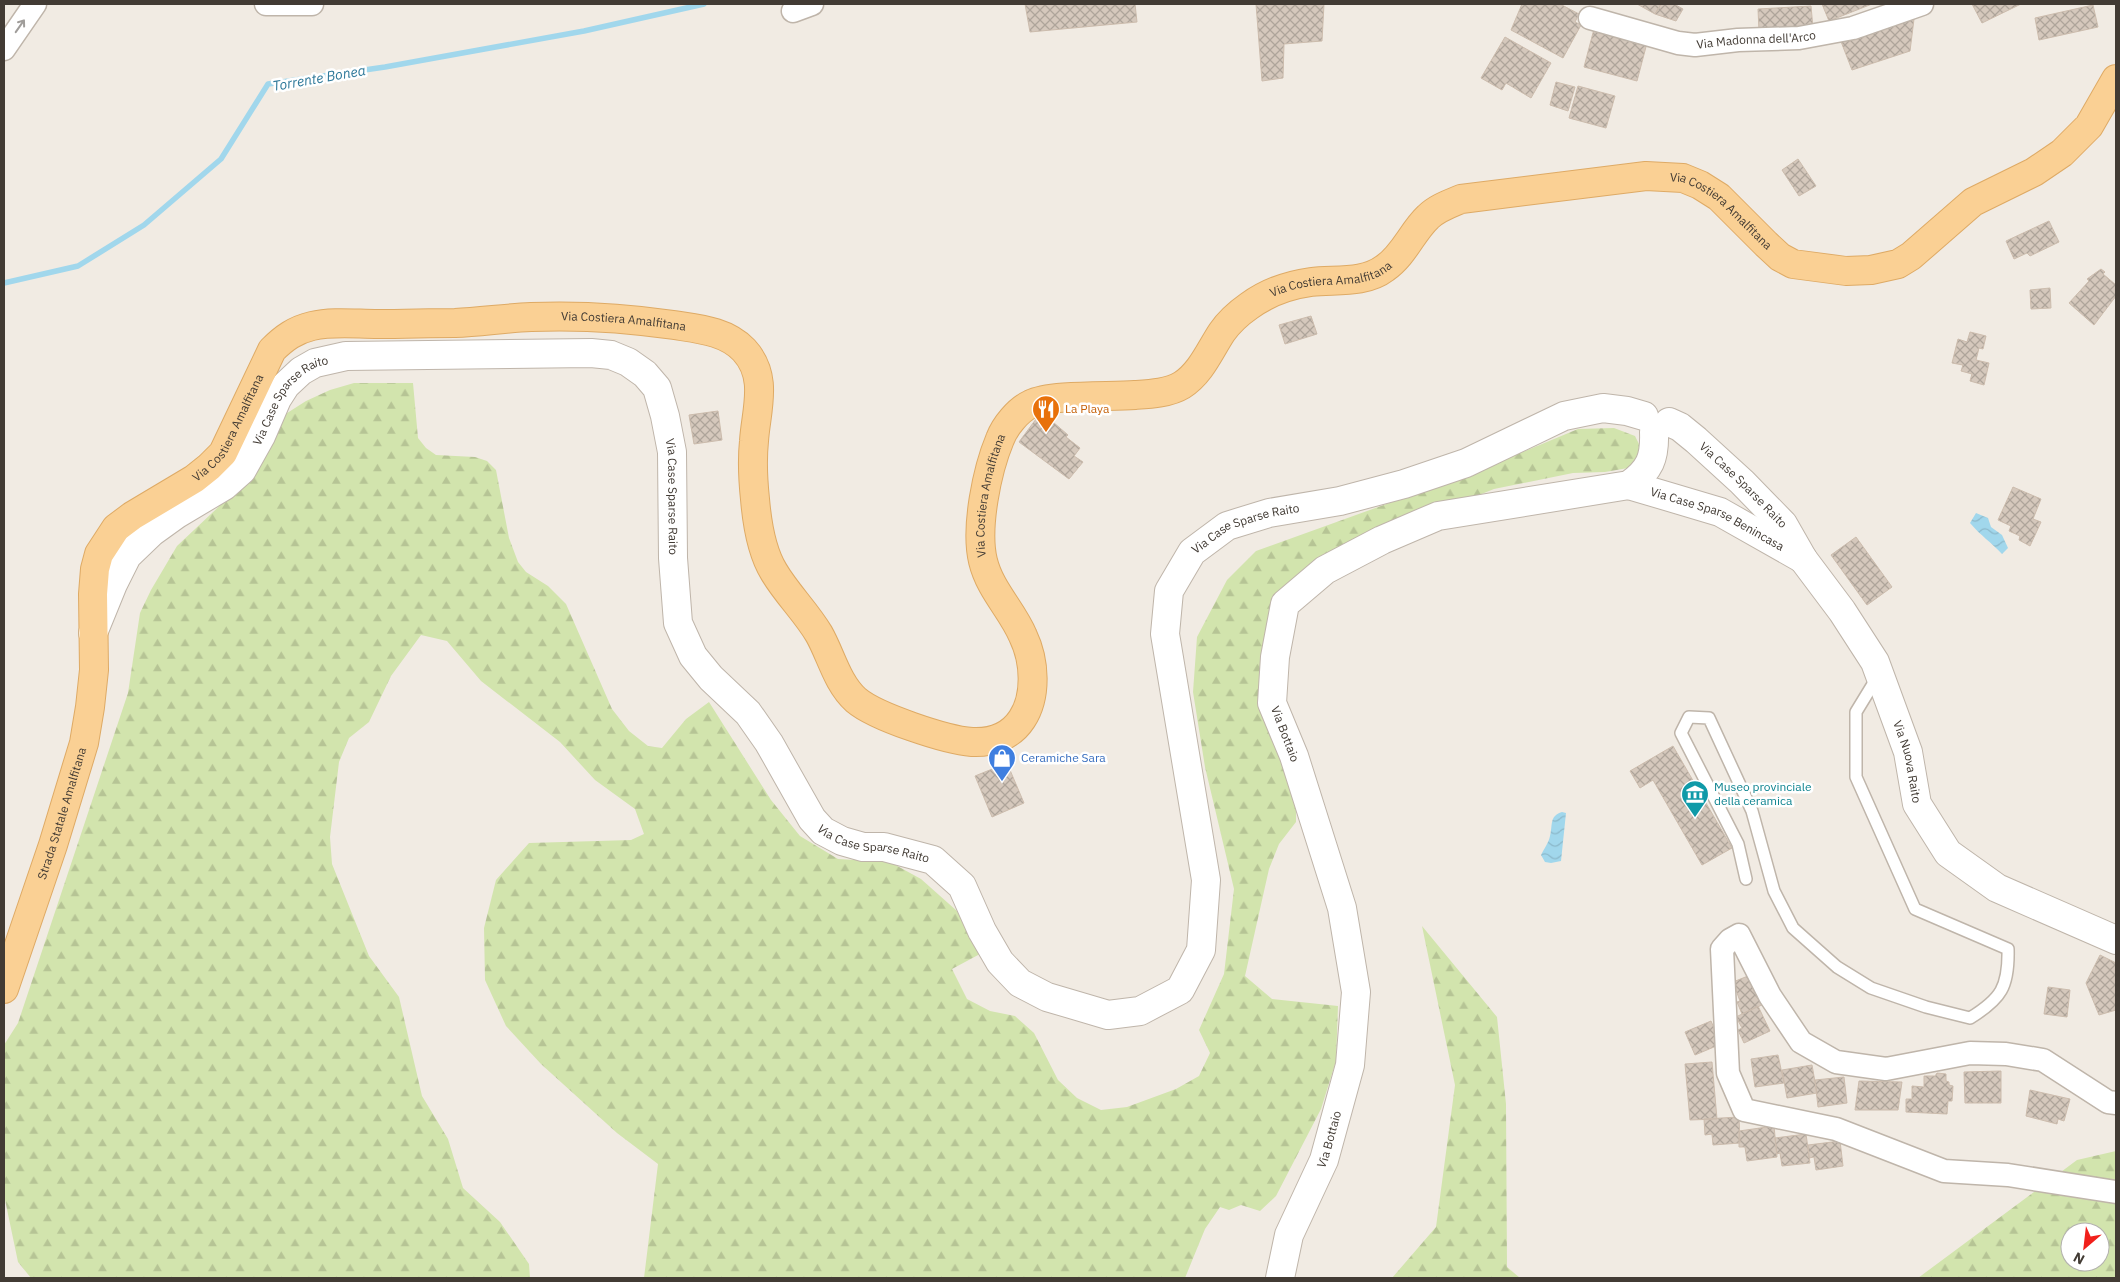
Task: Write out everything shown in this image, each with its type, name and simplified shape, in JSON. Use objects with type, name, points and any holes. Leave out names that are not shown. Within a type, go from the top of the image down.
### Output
[{"type":"main road","name":"Via Costiera Amalfitana","points":[[93,633],[95,569],[105,544],[116,528],[194,478],[223,453],[272,350],[297,331],[328,323],[391,324],[592,316],[638,320],[697,329],[731,338],[752,361],[760,387],[754,440],[755,505],[765,552],[771,568],[818,633],[849,691],[866,706],[886,717],[958,739],[976,742],[990,741],[1006,735],[1015,728],[1022,719],[1029,704],[1032,690],[1032,668],[1023,636],[989,580],[981,548],[983,510],[991,463],[1004,429],[1030,404],[1063,398],[1154,393],[1182,385],[1201,366],[1226,327],[1250,305],[1279,289],[1310,282],[1359,278],[1386,268],[1408,245],[1423,221],[1444,206],[1461,199],[1646,176],[1683,178],[1700,185],[1719,197],[1780,257],[1793,264],[1846,272],[1886,268],[1898,264],[1918,251],[1973,202],[2034,172],[2062,154],[2089,126],[2116,79]]},
{"type":"main road","name":"Strada Statale Amalfitana","points":[[4,989],[53,845],[84,743],[94,670],[93,633]]},
{"type":"street","points":[[4,49],[35,4]]},
{"type":"street","points":[[266,4],[312,4]]},
{"type":"street","name":"Via Madonna dell'Arco","points":[[1590,18],[1678,44],[1696,46],[1738,40],[1798,38],[1833,32],[1853,28],[1922,4]]},
{"type":"street","name":"Via Case Sparse Raito","points":[[93,633],[127,556],[152,532],[177,514],[224,486],[242,470],[277,399],[286,385],[301,371],[315,363],[346,356],[394,354],[591,353],[611,355],[628,362],[645,374],[657,388],[666,416],[672,452],[673,558],[678,623],[693,656],[711,678],[748,713],[769,743],[812,819],[823,832],[842,841],[863,847],[884,847],[933,860],[962,886],[982,931],[1000,962],[1020,983],[1047,997],[1108,1015],[1140,1011],[1180,990],[1201,950],[1206,880],[1165,634],[1169,591],[1192,552],[1227,526],[1269,513],[1340,501],[1404,484],[1466,463],[1564,416],[1603,408],[1627,411],[1656,423],[1680,427],[1742,482],[1783,524],[1803,559]]},
{"type":"street","points":[[1629,485],[1644,474],[1653,452],[1656,423]]},
{"type":"street","name":"Via Case Sparse Benincasa","points":[[1629,485],[1720,512],[1803,559]]},
{"type":"street","name":"Via Bottaio","points":[[1280,1278],[1288,1235],[1324,1160],[1350,1065],[1356,992],[1342,908],[1294,756],[1272,703],[1275,657],[1285,604],[1325,570],[1382,540],[1438,516],[1629,485]]},
{"type":"street","name":"Via Nuova Raito","points":[[1803,559],[1842,611],[1875,662],[1908,752],[1917,804],[1948,853],[1997,888],[2116,940]]},
{"type":"street","points":[[2116,1103],[2108,1102],[2043,1060],[2006,1054],[1970,1053],[1886,1069],[1836,1062],[1801,1042],[1770,996],[1739,935],[1730,940],[1722,949],[1728,1073],[1744,1110],[1836,1129],[1944,1171],[2008,1176],[2116,1192]]},
{"type":"lane","points":[[1746,879],[1738,844],[1681,733],[1689,717],[1709,718],[1752,811],[1774,891],[1793,928],[1836,967],[1854,978],[1871,988],[1926,1007],[1970,1018],[1990,1006],[1998,998],[2009,970],[2008,949],[1914,909],[1856,777],[1856,712],[1880,674]]},
{"type":"green space","points":[[354,383],[413,383],[418,438],[426,448],[436,455],[475,457],[487,461],[496,470],[509,538],[518,562],[526,572],[548,586],[566,604],[612,709],[629,731],[648,746],[662,748],[686,719],[709,702],[771,800],[800,836],[838,859],[890,862],[921,879],[957,911],[980,954],[952,969],[967,999],[990,1011],[1015,1016],[1034,1033],[1058,1080],[1077,1098],[1101,1110],[1127,1107],[1176,1089],[1199,1076],[1210,1053],[1199,1030],[1224,974],[1234,889],[1205,767],[1193,692],[1197,637],[1227,580],[1256,551],[1467,475],[1578,429],[1614,428],[1635,436],[1640,446],[1637,459],[1628,468],[1605,472],[1573,473],[1494,489],[1424,517],[1273,616],[1261,652],[1273,729],[1296,796],[1296,822],[1279,844],[1269,869],[1245,976],[1272,999],[1338,1006],[1336,1061],[1321,1109],[1276,1196],[1260,1211],[1241,1205],[1229,1210],[1220,1207],[1205,1229],[1185,1278],[644,1278],[658,1164],[617,1133],[541,1064],[506,1026],[485,980],[484,928],[496,880],[529,843],[631,840],[644,834],[635,809],[595,780],[560,742],[481,681],[447,641],[421,635],[391,676],[369,722],[349,738],[339,762],[330,837],[332,864],[369,956],[399,997],[422,1096],[448,1139],[463,1188],[500,1222],[529,1264],[530,1278],[31,1278],[18,1262],[4,1195],[4,1045],[18,1023],[128,693],[140,613],[177,546],[246,481],[284,415],[306,401],[330,390]]},
{"type":"green space","points":[[1422,926],[1497,1017],[1506,1104],[1507,1267],[1520,1278],[1392,1278],[1436,1227],[1455,1085]]},
{"type":"green space","points":[[2116,1151],[2116,1278],[1918,1278],[2077,1160]]},
{"type":"water","points":[[1976,513],[1988,518],[1991,527],[2002,535],[2008,548],[2002,554],[1970,523]]},
{"type":"water","points":[[1562,812],[1566,813],[1561,861],[1545,862],[1541,855],[1548,843],[1553,818]]},
{"type":"building","points":[[1025,4],[1135,4],[1137,22],[1030,32]]},
{"type":"building","points":[[1256,4],[1324,4],[1322,41],[1284,44],[1283,78],[1262,81]]},
{"type":"building","points":[[1522,4],[1560,4],[1579,14],[1575,22],[1581,25],[1563,58],[1511,30]]},
{"type":"building","points":[[1637,4],[1661,4],[1655,14]]},
{"type":"building","points":[[1661,4],[1674,4],[1683,9],[1676,21],[1655,14]]},
{"type":"building","points":[[1822,4],[1872,4],[1829,21]]},
{"type":"building","points":[[1972,4],[2021,4],[1982,23]]},
{"type":"building","points":[[2093,5],[2098,27],[2039,40],[2035,18]]},
{"type":"building","points":[[1811,6],[1813,28],[1759,31],[1758,9]]},
{"type":"building","points":[[1915,11],[1910,51],[1852,70],[1840,39]]},
{"type":"building","points":[[1594,29],[1647,43],[1637,81],[1584,67]]},
{"type":"building","points":[[1505,37],[1551,63],[1531,98],[1506,83],[1502,90],[1481,78]]},
{"type":"building","points":[[1556,82],[1575,87],[1568,111],[1550,105]]},
{"type":"building","points":[[1578,86],[1615,96],[1606,128],[1569,118]]},
{"type":"building","points":[[1798,159],[1816,186],[1799,196],[1782,170]]},
{"type":"building","points":[[2049,221],[2059,242],[2030,256],[2027,253],[2014,259],[2006,241]]},
{"type":"building","points":[[2101,269],[2105,272],[2103,274],[2116,285],[2116,296],[2094,325],[2069,303],[2089,281],[2087,279]]},
{"type":"building","points":[[2050,288],[2051,308],[2031,309],[2030,290]]},
{"type":"building","points":[[1311,316],[1317,334],[1285,344],[1279,325]]},
{"type":"building","points":[[1970,332],[1986,336],[1983,349],[1979,348],[1976,360],[1989,363],[1984,385],[1970,381],[1972,374],[1961,371],[1963,365],[1952,363],[1958,339],[1967,342]]},
{"type":"building","points":[[718,411],[722,440],[694,444],[689,415]]},
{"type":"building","points":[[1050,411],[1055,420],[1053,422],[1068,435],[1066,437],[1080,448],[1074,456],[1083,462],[1069,479],[1019,442],[1039,415]]},
{"type":"building","points":[[2013,487],[2041,499],[2033,519],[2041,522],[2030,546],[2019,540],[2020,536],[2009,531],[2011,526],[1998,520]]},
{"type":"building","points":[[1856,537],[1892,587],[1867,605],[1831,555]]},
{"type":"building","name":"Museo provinciale della ceramica","points":[[1673,746],[1732,848],[1702,865],[1653,780],[1640,788],[1630,771]]},
{"type":"building","points":[[1007,763],[1024,803],[992,817],[975,776]]},
{"type":"building","points":[[2100,955],[2116,963],[2116,1010],[2099,1015],[2086,983]]},
{"type":"building","points":[[1753,974],[1764,1004],[1742,1014],[1737,1002],[1740,1001],[1733,982]]},
{"type":"building","points":[[2048,987],[2070,990],[2067,1017],[2044,1014]]},
{"type":"building","points":[[1758,1006],[1770,1031],[1744,1043],[1738,1030],[1742,1028],[1736,1017]]},
{"type":"building","points":[[1711,1021],[1721,1044],[1695,1055],[1685,1032]]},
{"type":"building","points":[[1778,1055],[1784,1083],[1755,1087],[1751,1059]]},
{"type":"building","points":[[1712,1062],[1717,1119],[1690,1120],[1685,1064]]},
{"type":"building","points":[[1812,1065],[1817,1093],[1787,1098],[1782,1070]]},
{"type":"building","points":[[2001,1071],[2001,1103],[1965,1103],[1964,1072]]},
{"type":"building","points":[[1937,1073],[1946,1074],[1946,1081],[1949,1082],[1949,1085],[1953,1086],[1952,1101],[1948,1101],[1947,1114],[1906,1112],[1906,1099],[1912,1099],[1912,1086],[1924,1087],[1924,1076],[1935,1076]]},
{"type":"building","points":[[1844,1077],[1847,1103],[1818,1107],[1815,1080]]},
{"type":"building","points":[[1859,1081],[1902,1082],[1898,1110],[1855,1110]]},
{"type":"building","points":[[2030,1090],[2070,1099],[2064,1121],[2058,1119],[2057,1124],[2026,1116]]},
{"type":"building","points":[[1739,1117],[1740,1143],[1713,1145],[1712,1134],[1705,1135],[1704,1119]]},
{"type":"building","points":[[1774,1126],[1777,1157],[1747,1161],[1745,1147],[1739,1147],[1739,1131]]},
{"type":"building","points":[[1806,1134],[1810,1163],[1782,1166],[1780,1153],[1777,1154],[1775,1138]]},
{"type":"building","points":[[1840,1141],[1843,1166],[1816,1170],[1814,1157],[1809,1158],[1808,1145]]},
{"type":"waterway","name":"Torrente Bonea","points":[[4,283],[78,266],[144,225],[221,159],[268,84],[385,67],[584,31],[704,4]]},
{"type":"place","name":"La Playa","points":[[1046,433]]},
{"type":"place","name":"Ceramiche Sara","points":[[1002,782]]},
{"type":"place","name":"Museo provinciale della ceramica","points":[[1695,818]]}]
